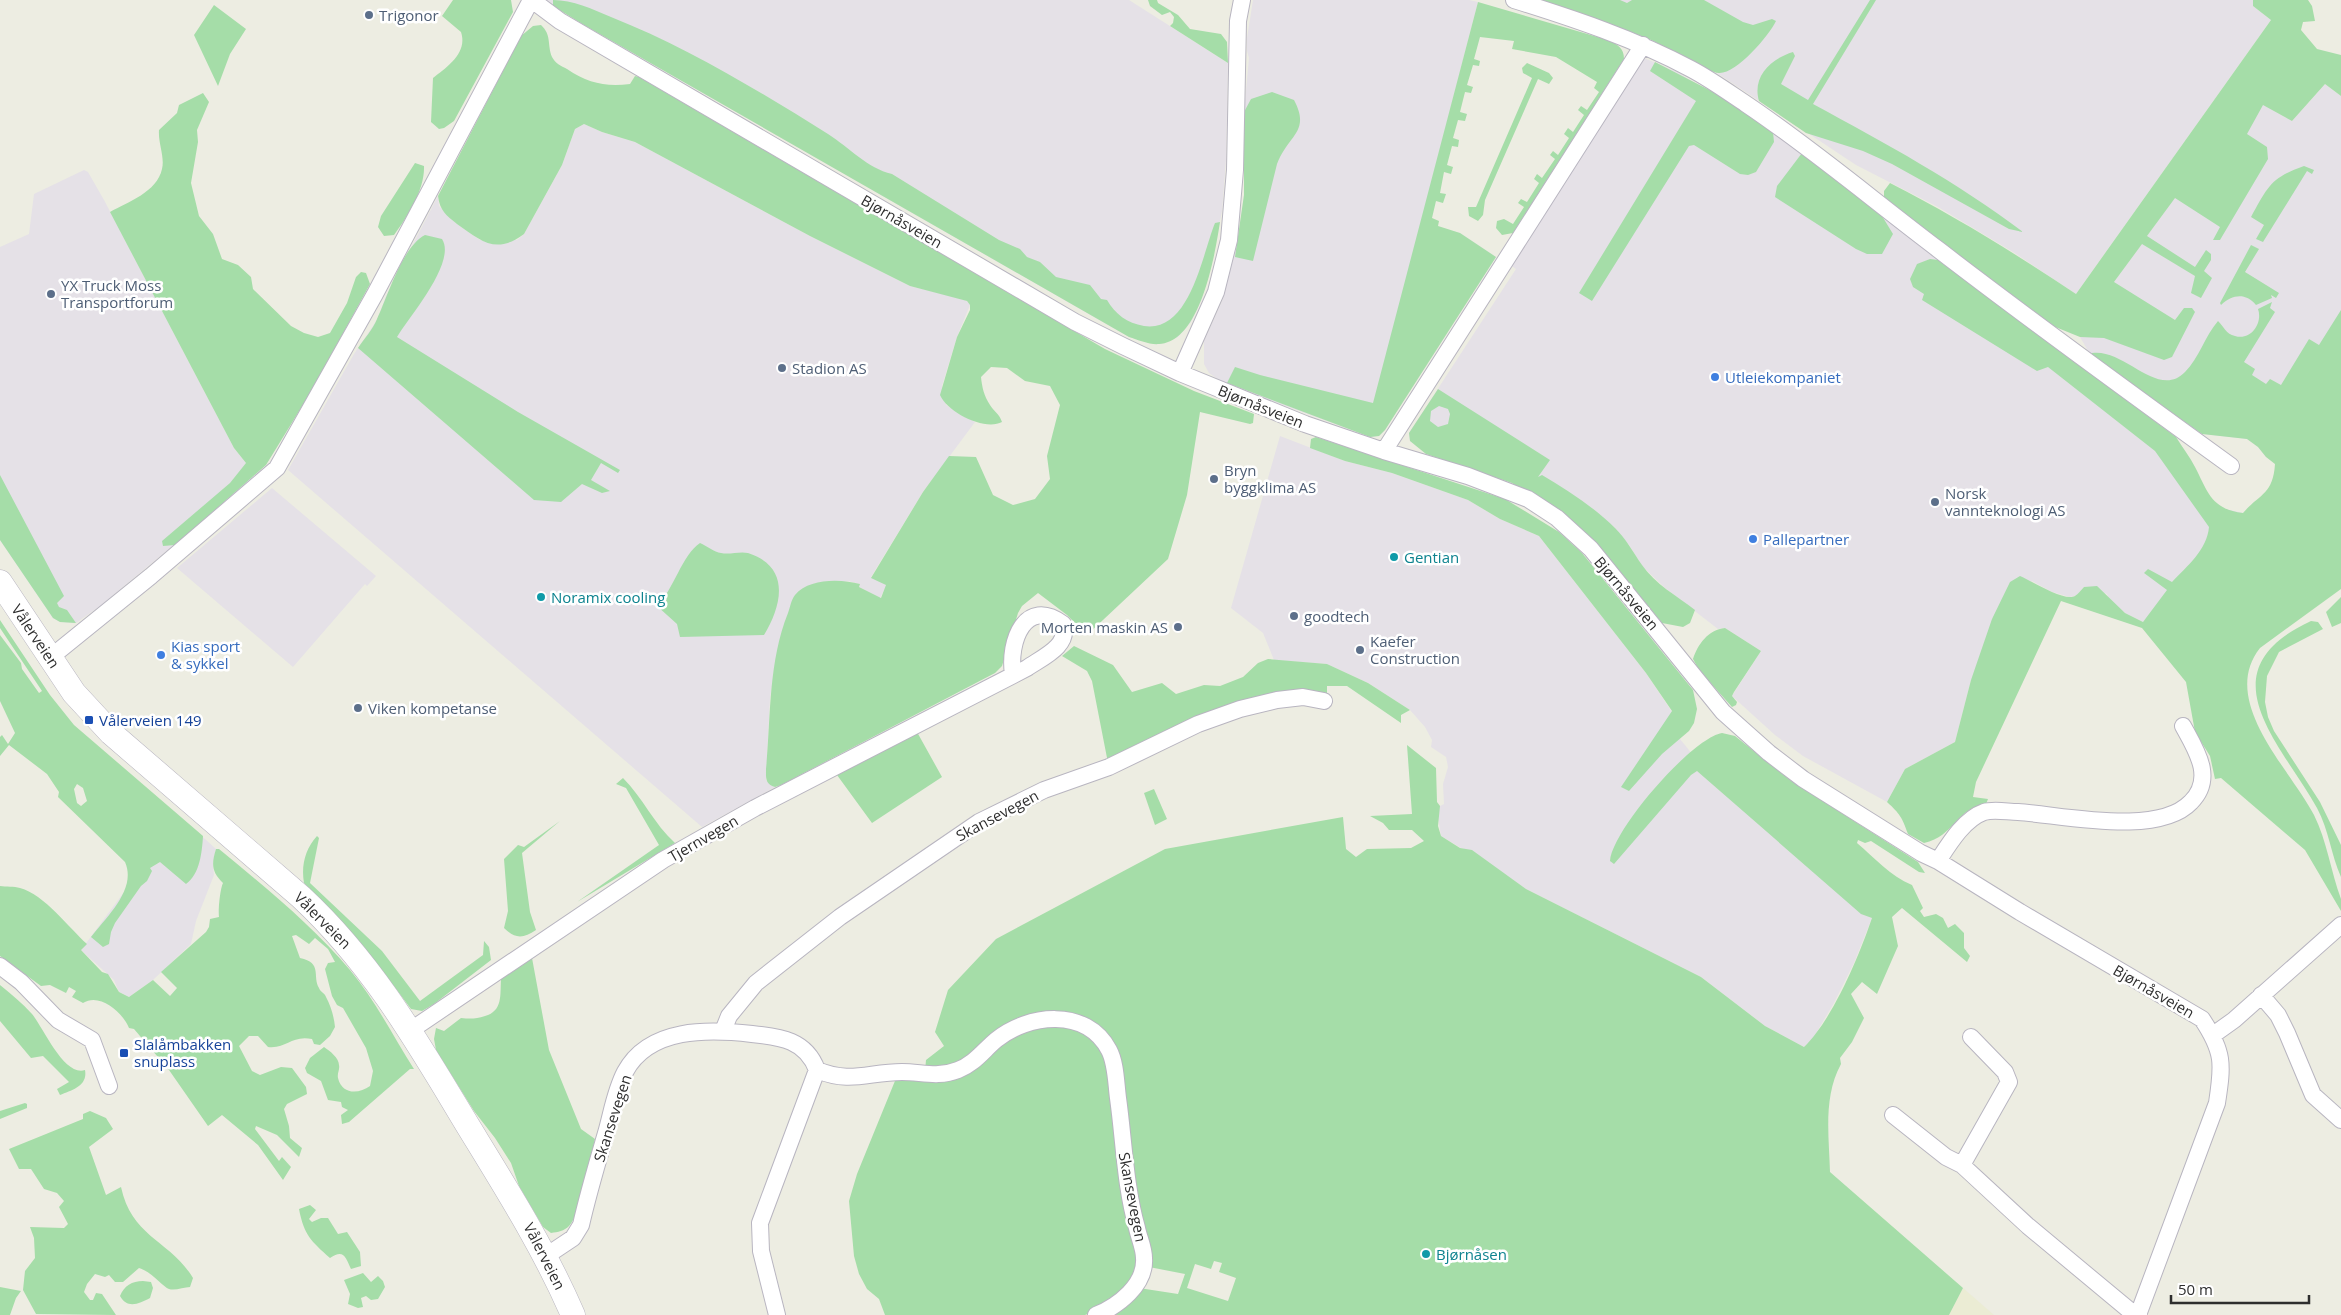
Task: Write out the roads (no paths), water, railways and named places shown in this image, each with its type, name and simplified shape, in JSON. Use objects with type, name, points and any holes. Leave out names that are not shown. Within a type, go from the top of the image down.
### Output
[{"type":"street","name":"Bjørnåsveien","points":[[532,0],[560,21],[1075,322],[1180,373],[1305,424],[1384,451],[1504,488],[1528,499],[1557,518],[1591,549],[1723,712],[1769,752],[1803,779],[1921,853],[1938,861],[2020,912],[2202,1019],[2213,1035],[2221,1057],[2221,1075],[2217,1103],[2139,1315],[2129,1310],[2028,1226],[1962,1165],[1946,1157],[1893,1115]]},
{"type":"street","points":[[51,657],[165,565],[277,468],[375,294],[532,0]]},
{"type":"street","points":[[1180,373],[1216,292],[1229,240],[1235,170],[1238,21],[1242,0]]},
{"type":"street","points":[[1514,0],[1594,25],[1643,45],[1693,70],[1792,135],[2049,334],[2231,466]]},
{"type":"street","points":[[1384,451],[1643,45]]},
{"type":"street","name":"Vålerveien","points":[[0,582],[74,693],[111,732],[329,923],[362,961],[410,1030],[546,1256],[573,1315]]},
{"type":"street","name":"Tjernvegen","points":[[410,1030],[663,860],[755,808],[1013,674]]},
{"type":"street","name":"Skansevegen","points":[[723,1030],[729,1016],[756,983],[840,918],[979,822],[1044,790],[1133,757],[1155,743],[1223,715],[1277,700],[1303,696],[1324,701]]},
{"type":"street","points":[[1938,861],[1948,844],[1964,827],[1986,812],[2033,813],[2104,821],[2161,818],[2182,811],[2196,797],[2204,774],[2199,755],[2183,726]]},
{"type":"street","points":[[2213,1035],[2341,925]]},
{"type":"street","points":[[0,966],[21,982],[58,1020],[92,1040],[109,1086]]},
{"type":"street","points":[[2261,995],[2278,1015],[2313,1095],[2341,1120]]},
{"type":"street","name":"Skansevegen","points":[[546,1256],[573,1238],[581,1225],[614,1102],[626,1070],[635,1058],[649,1046],[676,1035],[723,1030],[764,1035],[791,1042],[812,1056],[817,1070],[838,1077],[850,1078],[886,1072],[945,1074],[966,1067],[996,1040],[1028,1024],[1055,1018],[1071,1020],[1084,1025],[1109,1050],[1114,1070],[1128,1186],[1144,1259],[1140,1276],[1131,1291],[1112,1307],[1096,1315]]},
{"type":"street","points":[[1962,1165],[2009,1082],[2005,1072],[1971,1037]]},
{"type":"street","points":[[776,1315],[761,1252],[760,1223],[817,1070]]},
{"type":"place","name":"Trigonor","points":[[369,15]]},
{"type":"place","name":"YX Truck Moss Transportforum","points":[[51,294]]},
{"type":"place","name":"Stadion AS","points":[[782,368]]},
{"type":"place","name":"Utleiekompaniet","points":[[1715,377]]},
{"type":"place","name":"Bryn byggklima AS","points":[[1214,479]]},
{"type":"place","name":"Norsk vannteknologi AS","points":[[1935,502]]},
{"type":"place","name":"Pallepartner","points":[[1753,539]]},
{"type":"place","name":"Gentian","points":[[1394,557]]},
{"type":"place","name":"Noramix cooling","points":[[541,597]]},
{"type":"place","name":"goodtech","points":[[1294,616]]},
{"type":"place","name":"Morten maskin AS","points":[[1178,627]]},
{"type":"place","name":"Kaefer Construction","points":[[1360,650]]},
{"type":"place","name":"Kias sport & sykkel","points":[[161,655]]},
{"type":"place","name":"Viken kompetanse","points":[[358,708]]},
{"type":"place","name":"Vålerveien 149","points":[[89,720]]},
{"type":"place","name":"Slalåmbakken snuplass","points":[[124,1053]]},
{"type":"place","name":"Bjørnåsen","points":[[1426,1254]]}]
